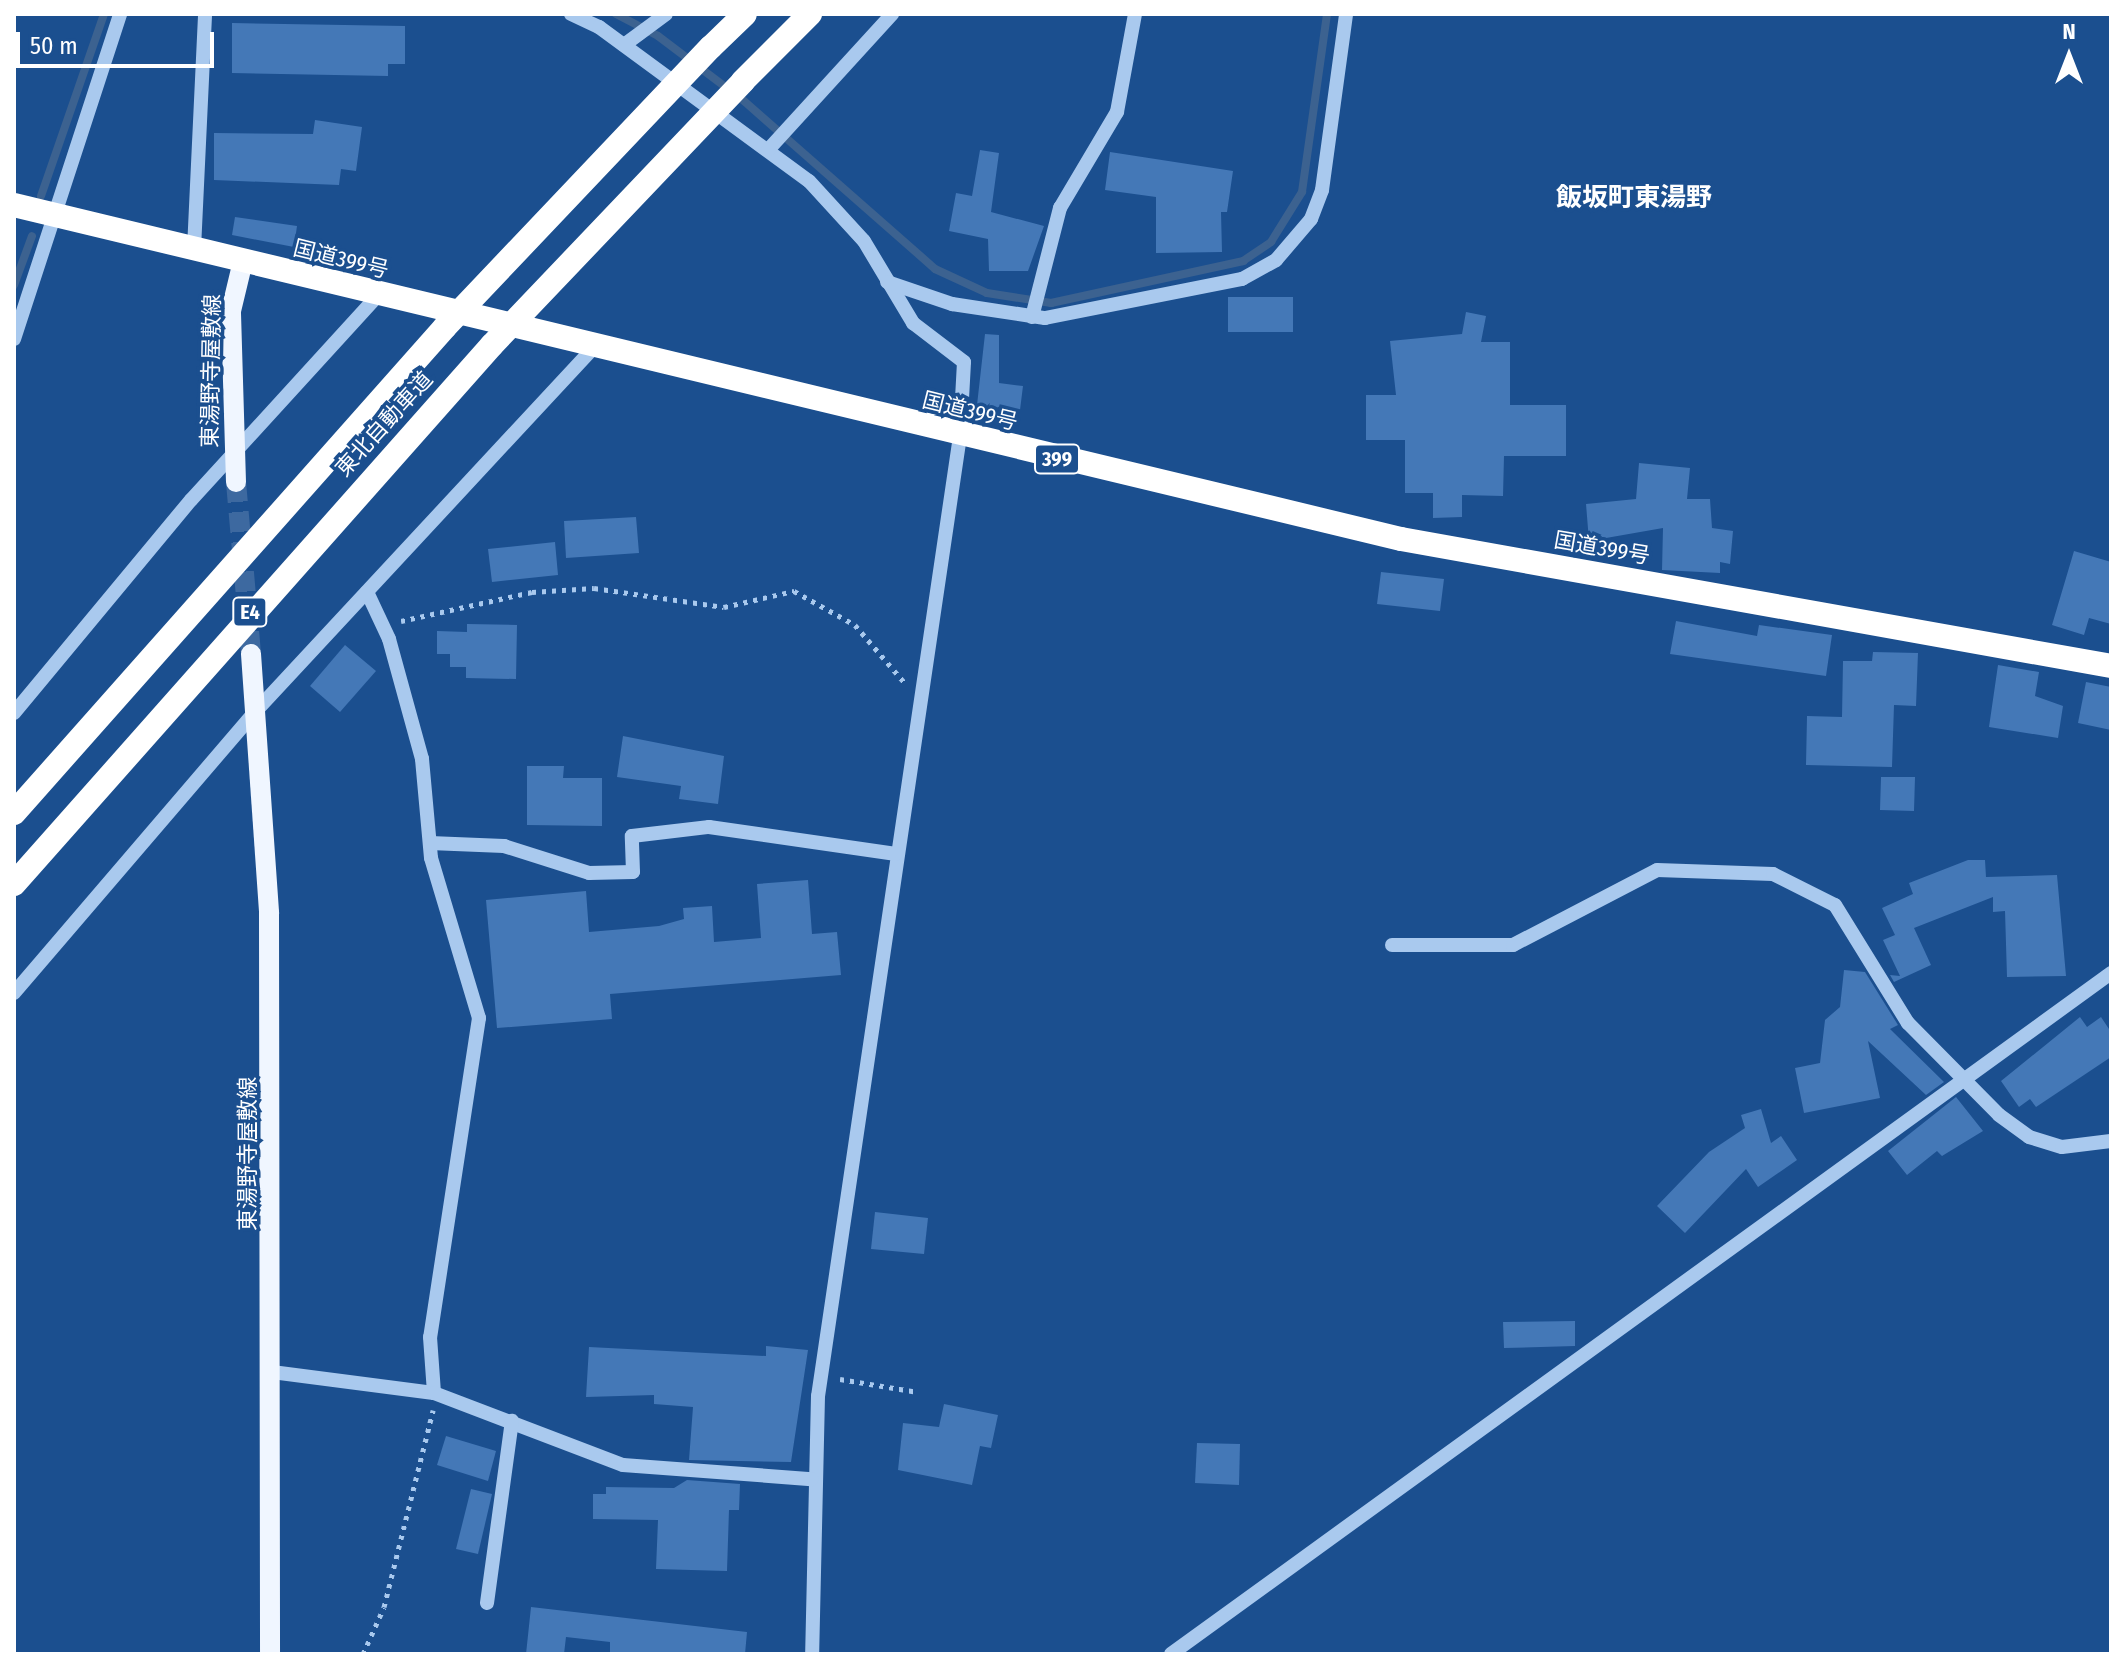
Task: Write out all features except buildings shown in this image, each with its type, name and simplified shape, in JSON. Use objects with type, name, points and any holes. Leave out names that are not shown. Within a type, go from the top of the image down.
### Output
[{"type":"highway","name":"東北自動車道","points":[[14,813],[445,327],[745,14]]},
{"type":"highway","name":"東北自動車道","points":[[14,884],[492,345],[810,14]]},
{"type":"highway","name":"国道399号","points":[[14,205],[960,436],[1401,539],[2111,666]]},
{"type":"main road","name":"東湯野寺屋敷線","points":[[236,482],[231,311],[243,261]]},
{"type":"main road","name":"東湯野寺屋敷線","points":[[251,654],[269,913],[270,1654]]},
{"type":"street","points":[[14,339],[58,216],[120,14]]},
{"type":"street","points":[[194,249],[205,14]]},
{"type":"street","points":[[571,14],[629,42],[773,146],[864,241],[913,323],[964,362],[960,436],[821,1376],[811,1479],[812,1654]]},
{"type":"street","points":[[773,146],[892,14]]},
{"type":"street","points":[[1034,305],[1060,208],[1117,112],[1135,14]]},
{"type":"street","points":[[887,282],[952,304],[1034,305],[1242,279],[1295,241],[1322,190],[1346,14]]},
{"type":"street","points":[[629,42],[661,17]]},
{"type":"street","points":[[14,713],[378,295]]},
{"type":"street","points":[[14,993],[255,712],[595,346]]},
{"type":"street","points":[[367,592],[383,625],[422,759],[430,843],[479,1018],[430,1337],[434,1393]]},
{"type":"street","points":[[430,843],[504,846],[589,873],[633,872],[632,836],[709,827],[896,854]]},
{"type":"street","points":[[1392,945],[1513,945],[1657,870],[1773,874],[1835,905],[1908,1023],[1961,1078],[2029,1137],[2062,1147],[2111,1141]]},
{"type":"street","points":[[1171,1654],[1961,1078],[2111,973]]},
{"type":"street","points":[[272,1372],[434,1393],[623,1465],[811,1479]]},
{"type":"street","points":[[487,1603],[512,1421]]},
{"type":"path","points":[[383,625],[532,592],[594,588],[724,607],[794,591],[855,625],[891,661],[919,706]]},
{"type":"path","points":[[821,1376],[918,1392]]},
{"type":"path","points":[[363,1654],[384,1607],[433,1427],[434,1393]]},
{"type":"waterway","points":[[41,196],[104,14]]},
{"type":"waterway","points":[[616,14],[658,36],[744,101],[935,269],[987,293],[1051,303],[1243,261],[1271,242],[1302,192],[1327,14]]},
{"type":"waterway","points":[[14,285],[32,236]]},
{"type":"tunnel","points":[[236,482],[251,654]]},
{"type":"district","name":"飯坂町東湯野","points":[[1634,198]]}]
